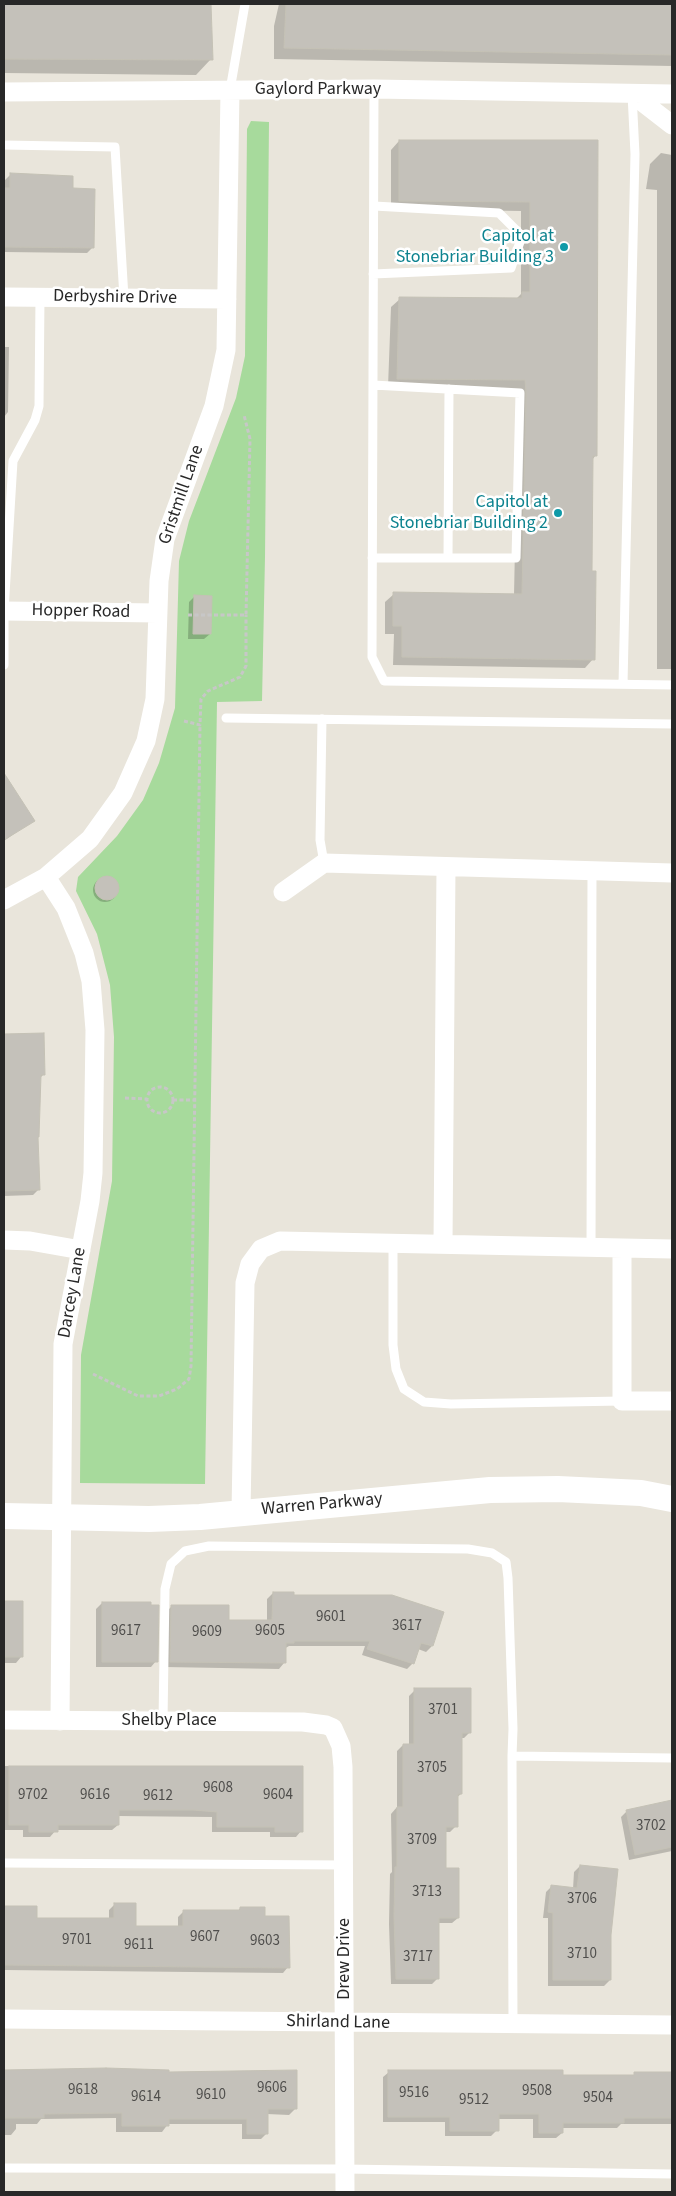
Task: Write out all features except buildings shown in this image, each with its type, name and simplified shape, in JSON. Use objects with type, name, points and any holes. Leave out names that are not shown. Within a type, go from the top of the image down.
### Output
[{"type":"main road","name":"Warren Parkway","points":[[641,1494],[672,1486]]},
{"type":"main road","name":"Warren Parkway","points":[[4,1516],[149,1519],[490,1490],[558,1489],[641,1494],[672,1499]]},
{"type":"street","name":"Gaylord Parkway","points":[[4,92],[374,89],[672,94]]},
{"type":"street","name":"Gristmill Lane","points":[[4,900],[46,877],[74,855],[104,823],[136,768],[146,741],[155,699],[160,567],[165,539],[218,392],[226,350],[230,90]]},
{"type":"street","points":[[632,94],[672,125]]},
{"type":"street","name":"Derbyshire Drive","points":[[4,297],[227,299]]},
{"type":"street","name":"Hopper Road","points":[[4,611],[158,613]]},
{"type":"street","points":[[283,892],[324,863],[672,873]]},
{"type":"street","points":[[443,1243],[446,868]]},
{"type":"street","name":"Darcey Lane","points":[[46,877],[66,908],[80,940],[91,980],[94,1009],[93,1172],[90,1201],[63,1344],[60,1721]]},
{"type":"street","points":[[4,1240],[52,1244],[80,1250]]},
{"type":"street","points":[[242,1512],[245,1283],[250,1264],[261,1249],[280,1241],[443,1243],[591,1249],[672,1249]]},
{"type":"street","points":[[622,1249],[622,1401],[672,1401]]},
{"type":"street","name":"Shelby Place","points":[[4,1720],[303,1722],[326,1725],[333,1728]]},
{"type":"street","name":"Drew Drive","points":[[333,1728],[341,1746],[344,1768],[345,2192]]},
{"type":"street","name":"Shirland Lane","points":[[4,2019],[672,2026]]},
{"type":"lane","points":[[230,90],[245,4]]},
{"type":"lane","points":[[374,89],[372,657],[384,681],[672,684]]},
{"type":"lane","points":[[622,684],[635,154],[632,94]]},
{"type":"lane","points":[[4,145],[115,147],[124,298]]},
{"type":"lane","points":[[373,274],[511,268],[522,236],[499,213],[374,206]]},
{"type":"lane","points":[[4,665],[8,460],[35,420],[39,406],[40,297]]},
{"type":"lane","points":[[372,558],[516,558],[520,393],[373,385]]},
{"type":"lane","points":[[448,558],[449,389]]},
{"type":"lane","points":[[226,718],[672,724]]},
{"type":"lane","points":[[322,719],[320,840],[324,863]]},
{"type":"lane","points":[[591,1249],[592,871]]},
{"type":"lane","points":[[393,1242],[393,1345],[396,1369],[404,1388],[424,1402],[451,1404],[622,1401]]},
{"type":"lane","points":[[164,1721],[165,1589],[171,1564],[185,1551],[210,1546],[468,1549],[492,1553],[506,1562],[513,1729],[513,2024]]},
{"type":"lane","points":[[512,1756],[672,1758]]},
{"type":"lane","points":[[4,1863],[344,1865]]},
{"type":"lane","points":[[4,2168],[345,2169],[672,2174]]},
{"type":"path","points":[[93,1374],[138,1396],[158,1396],[178,1389],[189,1379],[192,1366],[201,699],[208,691],[240,677],[246,666],[250,440],[244,415]]},
{"type":"path","points":[[188,615],[246,615]]},
{"type":"path","points":[[184,720],[200,725]]},
{"type":"path","points":[[162,1087],[169,1092],[172,1100],[170,1107],[160,1112],[152,1110],[147,1099],[150,1091],[162,1087]]},
{"type":"path","points":[[125,1098],[147,1099]]},
{"type":"path","points":[[172,1100],[195,1100]]},
{"type":"green space","points":[[251,121],[269,122],[262,701],[217,702],[205,1484],[80,1483],[81,1355],[112,1181],[114,1037],[110,985],[97,934],[76,891],[78,877],[117,836],[143,800],[159,763],[175,708],[179,561],[189,521],[236,398],[245,356],[247,129]]},
{"type":"place","name":"Capitol at Stonebriar Building 3","points":[[564,247]]},
{"type":"place","name":"Capitol at Stonebriar Building 2","points":[[558,513]]}]
